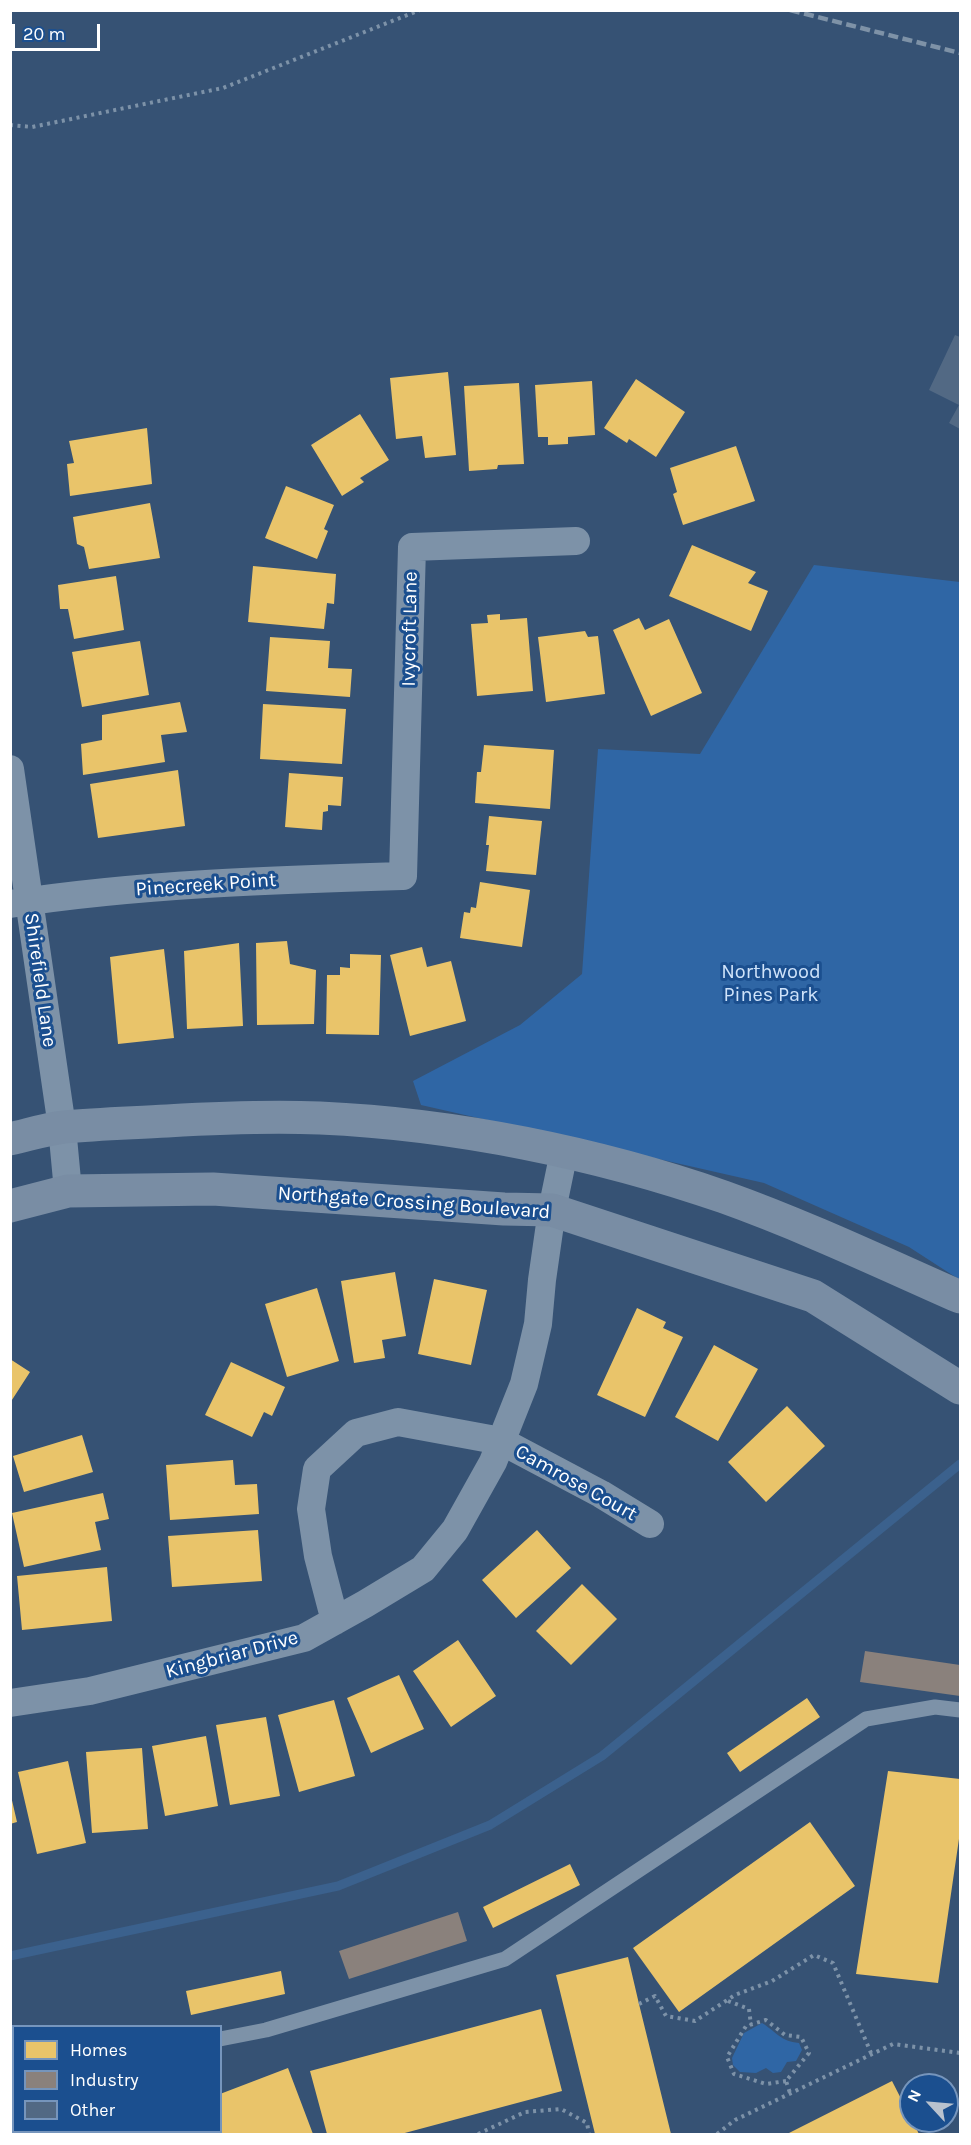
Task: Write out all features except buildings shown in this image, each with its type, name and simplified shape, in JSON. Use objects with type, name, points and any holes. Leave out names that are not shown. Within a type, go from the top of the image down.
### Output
[{"type":"street","name":"Ivycroft Lane","points":[[403,876],[412,546],[576,541]]},
{"type":"street","name":"Shirefield Lane","points":[[10,769],[20,902],[62,1127],[68,1191]]},
{"type":"street","name":"Pinecreek Point","points":[[20,902],[86,893],[189,886],[403,876]]},
{"type":"street","points":[[10,1139],[62,1127],[231,1117],[319,1118],[378,1122],[496,1138],[564,1152],[670,1179],[726,1198],[840,1244],[960,1297]]},
{"type":"street","name":"Kingbriar Drive","points":[[10,1703],[90,1691],[304,1638],[423,1569],[455,1530],[493,1462],[524,1383],[538,1324],[552,1210],[564,1152]]},
{"type":"street","name":"Northgate Crossing Boulevard","points":[[10,1206],[68,1191],[213,1190],[504,1209],[552,1210],[813,1296],[960,1388]]},
{"type":"street","name":"Camrose Court","points":[[335,1621],[318,1556],[311,1509],[317,1470],[356,1432],[398,1422],[501,1442],[601,1494],[650,1524]]},
{"type":"lane","points":[[222,2039],[267,2030],[505,1959],[866,1719],[935,1707],[960,1710]]},
{"type":"path","points":[[10,125],[32,128],[223,88],[420,10]]},
{"type":"path","points":[[639,2004],[655,1996],[666,2016],[695,2021],[735,1995],[772,1981],[814,1955],[833,1963],[871,2053]]},
{"type":"path","points":[[728,2001],[748,2009],[751,2025]]},
{"type":"path","points":[[766,2020],[785,2035],[801,2037],[809,2054],[786,2081],[766,2084],[734,2074],[727,2057],[746,2026],[766,2020]]},
{"type":"path","points":[[717,2134],[735,2120],[892,2044],[960,2053]]},
{"type":"path","points":[[786,2081],[790,2093]]},
{"type":"path","points":[[478,2134],[525,2112],[561,2109],[586,2123],[589,2134]]},
{"type":"green space","name":"Northwood Pines Park","points":[[814,565],[960,582],[960,1280],[909,1247],[764,1183],[421,1105],[413,1081],[520,1025],[582,974],[598,749],[700,754]]},
{"type":"green space","points":[[762,2023],[783,2038],[799,2043],[802,2050],[796,2061],[787,2062],[781,2072],[773,2073],[766,2068],[756,2073],[740,2072],[733,2065],[732,2058],[744,2033]]},
{"type":"waterway","points":[[10,1956],[338,1886],[490,1825],[602,1756],[960,1464]]},
{"type":"railway","points":[[790,10],[960,53]]}]
